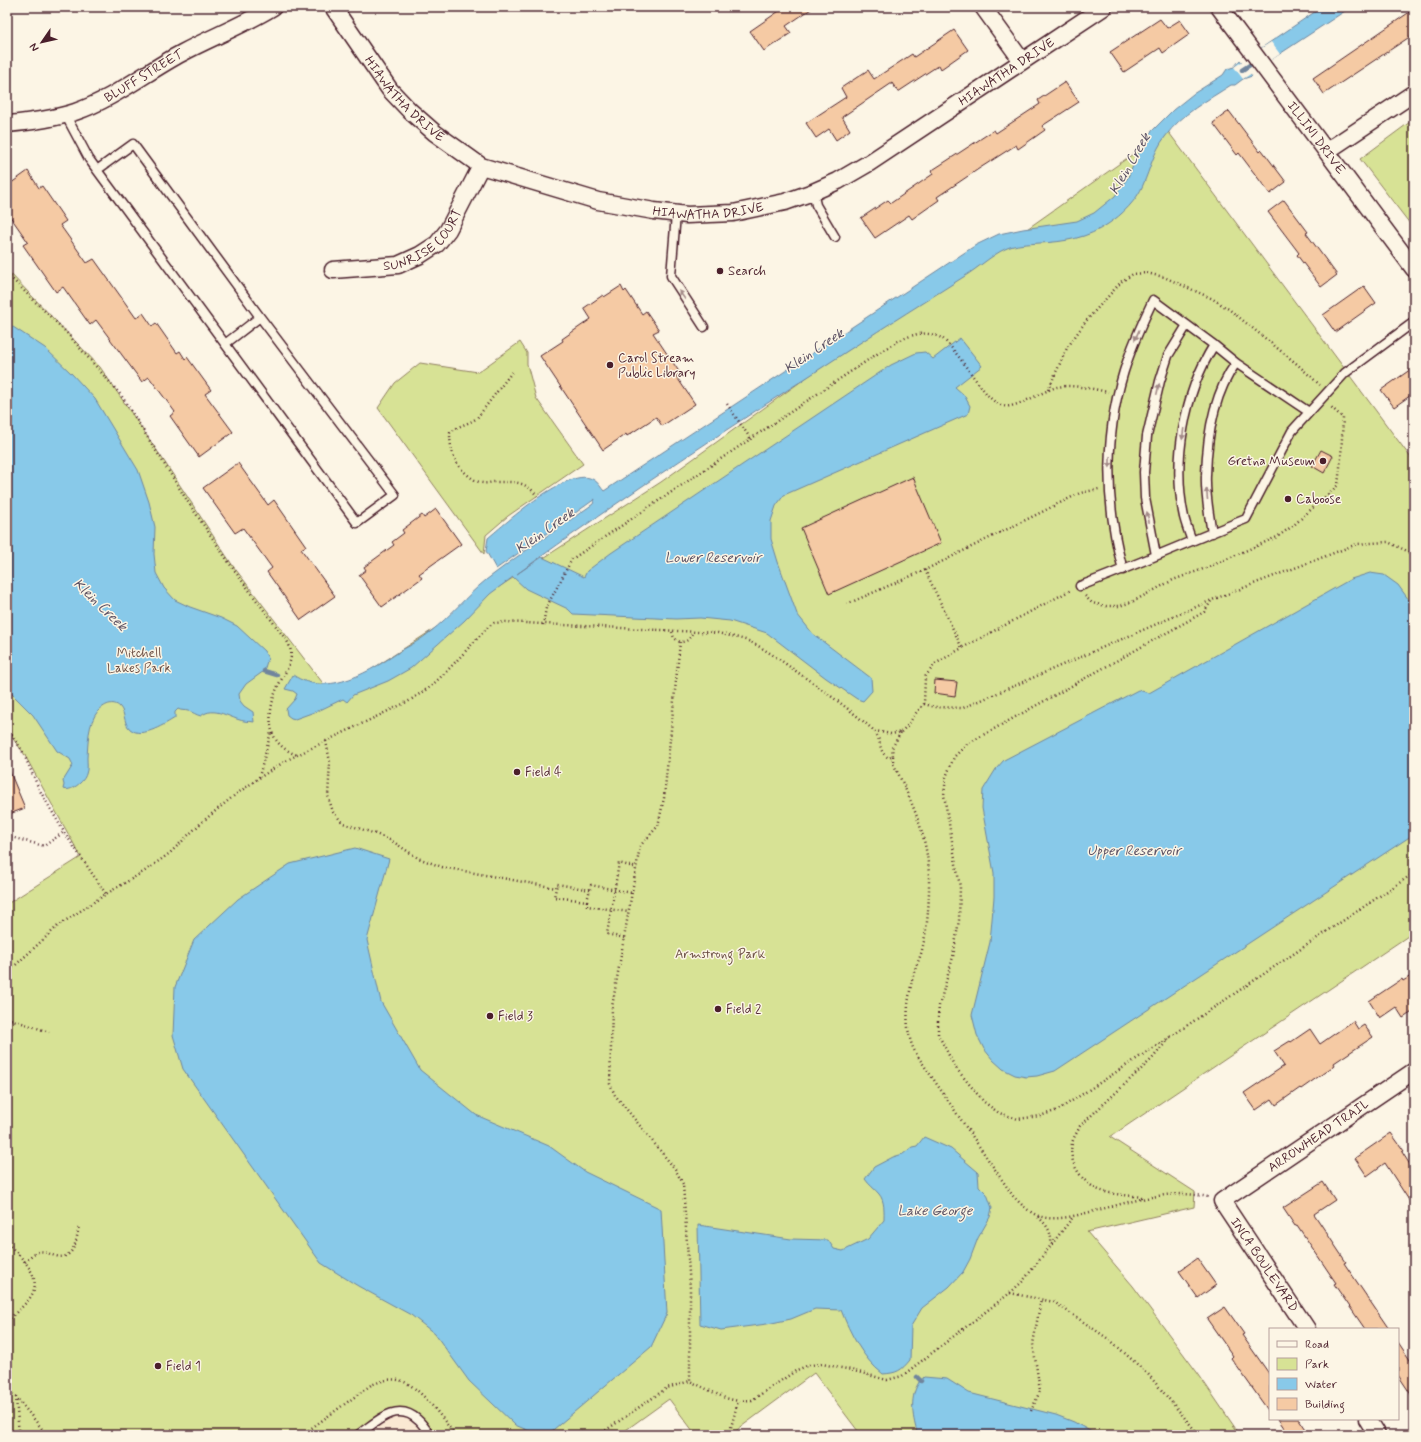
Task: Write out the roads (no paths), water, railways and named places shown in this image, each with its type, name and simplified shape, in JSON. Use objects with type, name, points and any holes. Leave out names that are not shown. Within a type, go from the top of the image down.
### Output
[{"type":"street","name":"BLUFF STREET","points":[[7,124],[42,120],[76,112],[104,100],[169,60],[240,26],[274,7]]},
{"type":"street","name":"HIAWATHA DRIVE","points":[[333,7],[390,90],[434,133],[481,166],[598,201],[687,215],[733,213],[785,202],[838,181],[869,163],[1104,7]]},
{"type":"street","points":[[983,7],[1022,61]]},
{"type":"street","name":"ILLINI DRIVE","points":[[1219,7],[1414,270]]},
{"type":"street","points":[[1327,151],[1414,93]]},
{"type":"street","name":"SUNRISE COURT","points":[[334,270],[398,265],[420,255],[437,244],[448,230],[481,166]]},
{"type":"street","name":"ARROWHEAD TRAIL","points":[[1222,1201],[1414,1072]]},
{"type":"street","name":"INCA BOULEVARD","points":[[1222,1201],[1306,1328]]},
{"type":"street","points":[[1368,1420],[1378,1435]]},
{"type":"lane","points":[[65,114],[96,170],[357,523],[395,495],[133,144],[96,170]]},
{"type":"lane","points":[[813,192],[816,205],[835,237]]},
{"type":"lane","points":[[676,214],[671,276],[704,327]]},
{"type":"lane","points":[[1123,570],[1113,526],[1109,487],[1110,452],[1118,395],[1128,360],[1153,300],[1236,363],[1308,412]]},
{"type":"lane","points":[[225,344],[260,316]]},
{"type":"lane","points":[[1080,586],[1123,570],[1156,555],[1246,519],[1292,430],[1345,373],[1414,322]]},
{"type":"lane","points":[[1156,555],[1144,498],[1144,472],[1147,436],[1160,381],[1168,356],[1187,325]]},
{"type":"lane","points":[[1192,541],[1184,518],[1181,500],[1180,467],[1182,442],[1185,416],[1191,397],[1205,359],[1214,345]]},
{"type":"lane","points":[[1212,533],[1206,476],[1208,443],[1220,390],[1228,374],[1236,363]]},
{"type":"lane","points":[[358,1435],[383,1417],[394,1412],[407,1412],[419,1421],[430,1435]]},
{"type":"water","points":[[1322,7],[1351,7],[1263,65],[1254,53]]},
{"type":"water","name":"Lower Reservoir","points":[[1240,60],[1252,76],[1243,79],[1235,85],[1231,85],[1204,102],[1187,114],[1171,129],[1161,142],[1137,196],[1124,212],[1113,220],[1100,229],[1084,236],[1058,242],[1018,245],[1009,247],[1000,252],[682,460],[517,574],[542,557],[584,577],[587,571],[611,553],[891,365],[916,353],[925,352],[933,359],[960,338],[982,366],[955,387],[964,395],[970,406],[968,414],[784,495],[776,506],[771,521],[771,539],[797,614],[813,634],[871,678],[872,691],[863,701],[857,699],[826,678],[767,633],[730,621],[700,618],[676,619],[573,614],[568,609],[526,589],[513,577],[490,594],[464,621],[411,668],[388,681],[353,695],[347,702],[343,699],[320,710],[295,719],[287,715],[286,709],[295,699],[297,694],[293,691],[285,689],[293,675],[307,682],[321,684],[335,683],[364,673],[377,666],[427,635],[486,580],[512,560],[593,504],[595,499],[496,569],[486,551],[488,538],[523,509],[555,487],[570,480],[583,477],[594,480],[604,491],[976,245],[999,234],[1077,221],[1094,213],[1115,196],[1128,177],[1146,137],[1173,110],[1193,94],[1223,75],[1227,69],[1234,67]]},
{"type":"water","name":"Mitchell Lakes Park","points":[[7,323],[45,348],[95,399],[138,470],[149,502],[155,527],[154,554],[156,573],[164,588],[175,600],[237,626],[264,651],[268,658],[264,671],[246,684],[239,694],[240,701],[244,706],[253,712],[254,722],[239,720],[217,712],[206,713],[201,716],[190,711],[178,709],[175,712],[175,718],[155,729],[138,732],[130,729],[120,707],[114,704],[109,704],[103,707],[98,711],[90,727],[87,770],[85,777],[77,786],[66,790],[63,789],[63,781],[73,765],[70,759],[57,751],[33,715],[7,689]]},
{"type":"water","name":"Upper Reservoir","points":[[1370,573],[1384,575],[1398,585],[1414,607],[1414,834],[1055,1071],[1037,1076],[1026,1077],[1015,1075],[1003,1069],[984,1049],[977,1035],[972,1015],[990,942],[994,897],[994,873],[982,808],[983,790],[996,769],[1004,760],[1138,690],[1149,693],[1351,579]]},
{"type":"water","points":[[355,848],[389,859],[367,940],[381,1002],[420,1070],[476,1115],[549,1146],[585,1172],[661,1209],[667,1313],[651,1347],[547,1435],[539,1435],[515,1425],[469,1381],[435,1334],[411,1315],[358,1286],[321,1263],[183,1069],[173,1035],[175,987],[194,940],[238,899],[290,864]]},
{"type":"water","name":"Lake George","points":[[924,1137],[951,1149],[978,1172],[979,1186],[987,1194],[992,1208],[990,1217],[978,1238],[963,1272],[949,1287],[922,1308],[911,1326],[910,1360],[904,1367],[892,1373],[883,1374],[876,1368],[858,1345],[841,1310],[815,1309],[791,1319],[767,1324],[721,1330],[700,1324],[698,1225],[791,1239],[828,1240],[834,1249],[843,1251],[868,1239],[884,1220],[884,1207],[881,1197],[865,1179],[874,1167],[893,1157],[903,1154],[912,1147],[917,1146]]},
{"type":"water","points":[[924,1377],[947,1379],[969,1393],[1056,1415],[1074,1422],[1097,1435],[918,1435],[913,1416],[913,1403],[915,1390],[919,1382]]},
{"type":"waterway","name":"Klein Creek","points":[[1242,70],[1256,61]]},
{"type":"waterway","points":[[264,671],[277,675]]},
{"type":"waterway","points":[[917,1377],[921,1381]]},
{"type":"place","name":"Search","points":[[720,271]]},
{"type":"place","name":"Carol Stream Public Library","points":[[610,365]]},
{"type":"place","name":"Gretna Museum","points":[[1323,461]]},
{"type":"place","name":"Caboose","points":[[1288,499]]},
{"type":"place","name":"Field 4","points":[[517,772]]},
{"type":"place","name":"Field 2","points":[[718,1009]]},
{"type":"place","name":"Field 3","points":[[490,1016]]},
{"type":"place","name":"Field 1","points":[[158,1366]]},
{"type":"park label","name":"Armstrong Park","points":[[720,954]]}]
